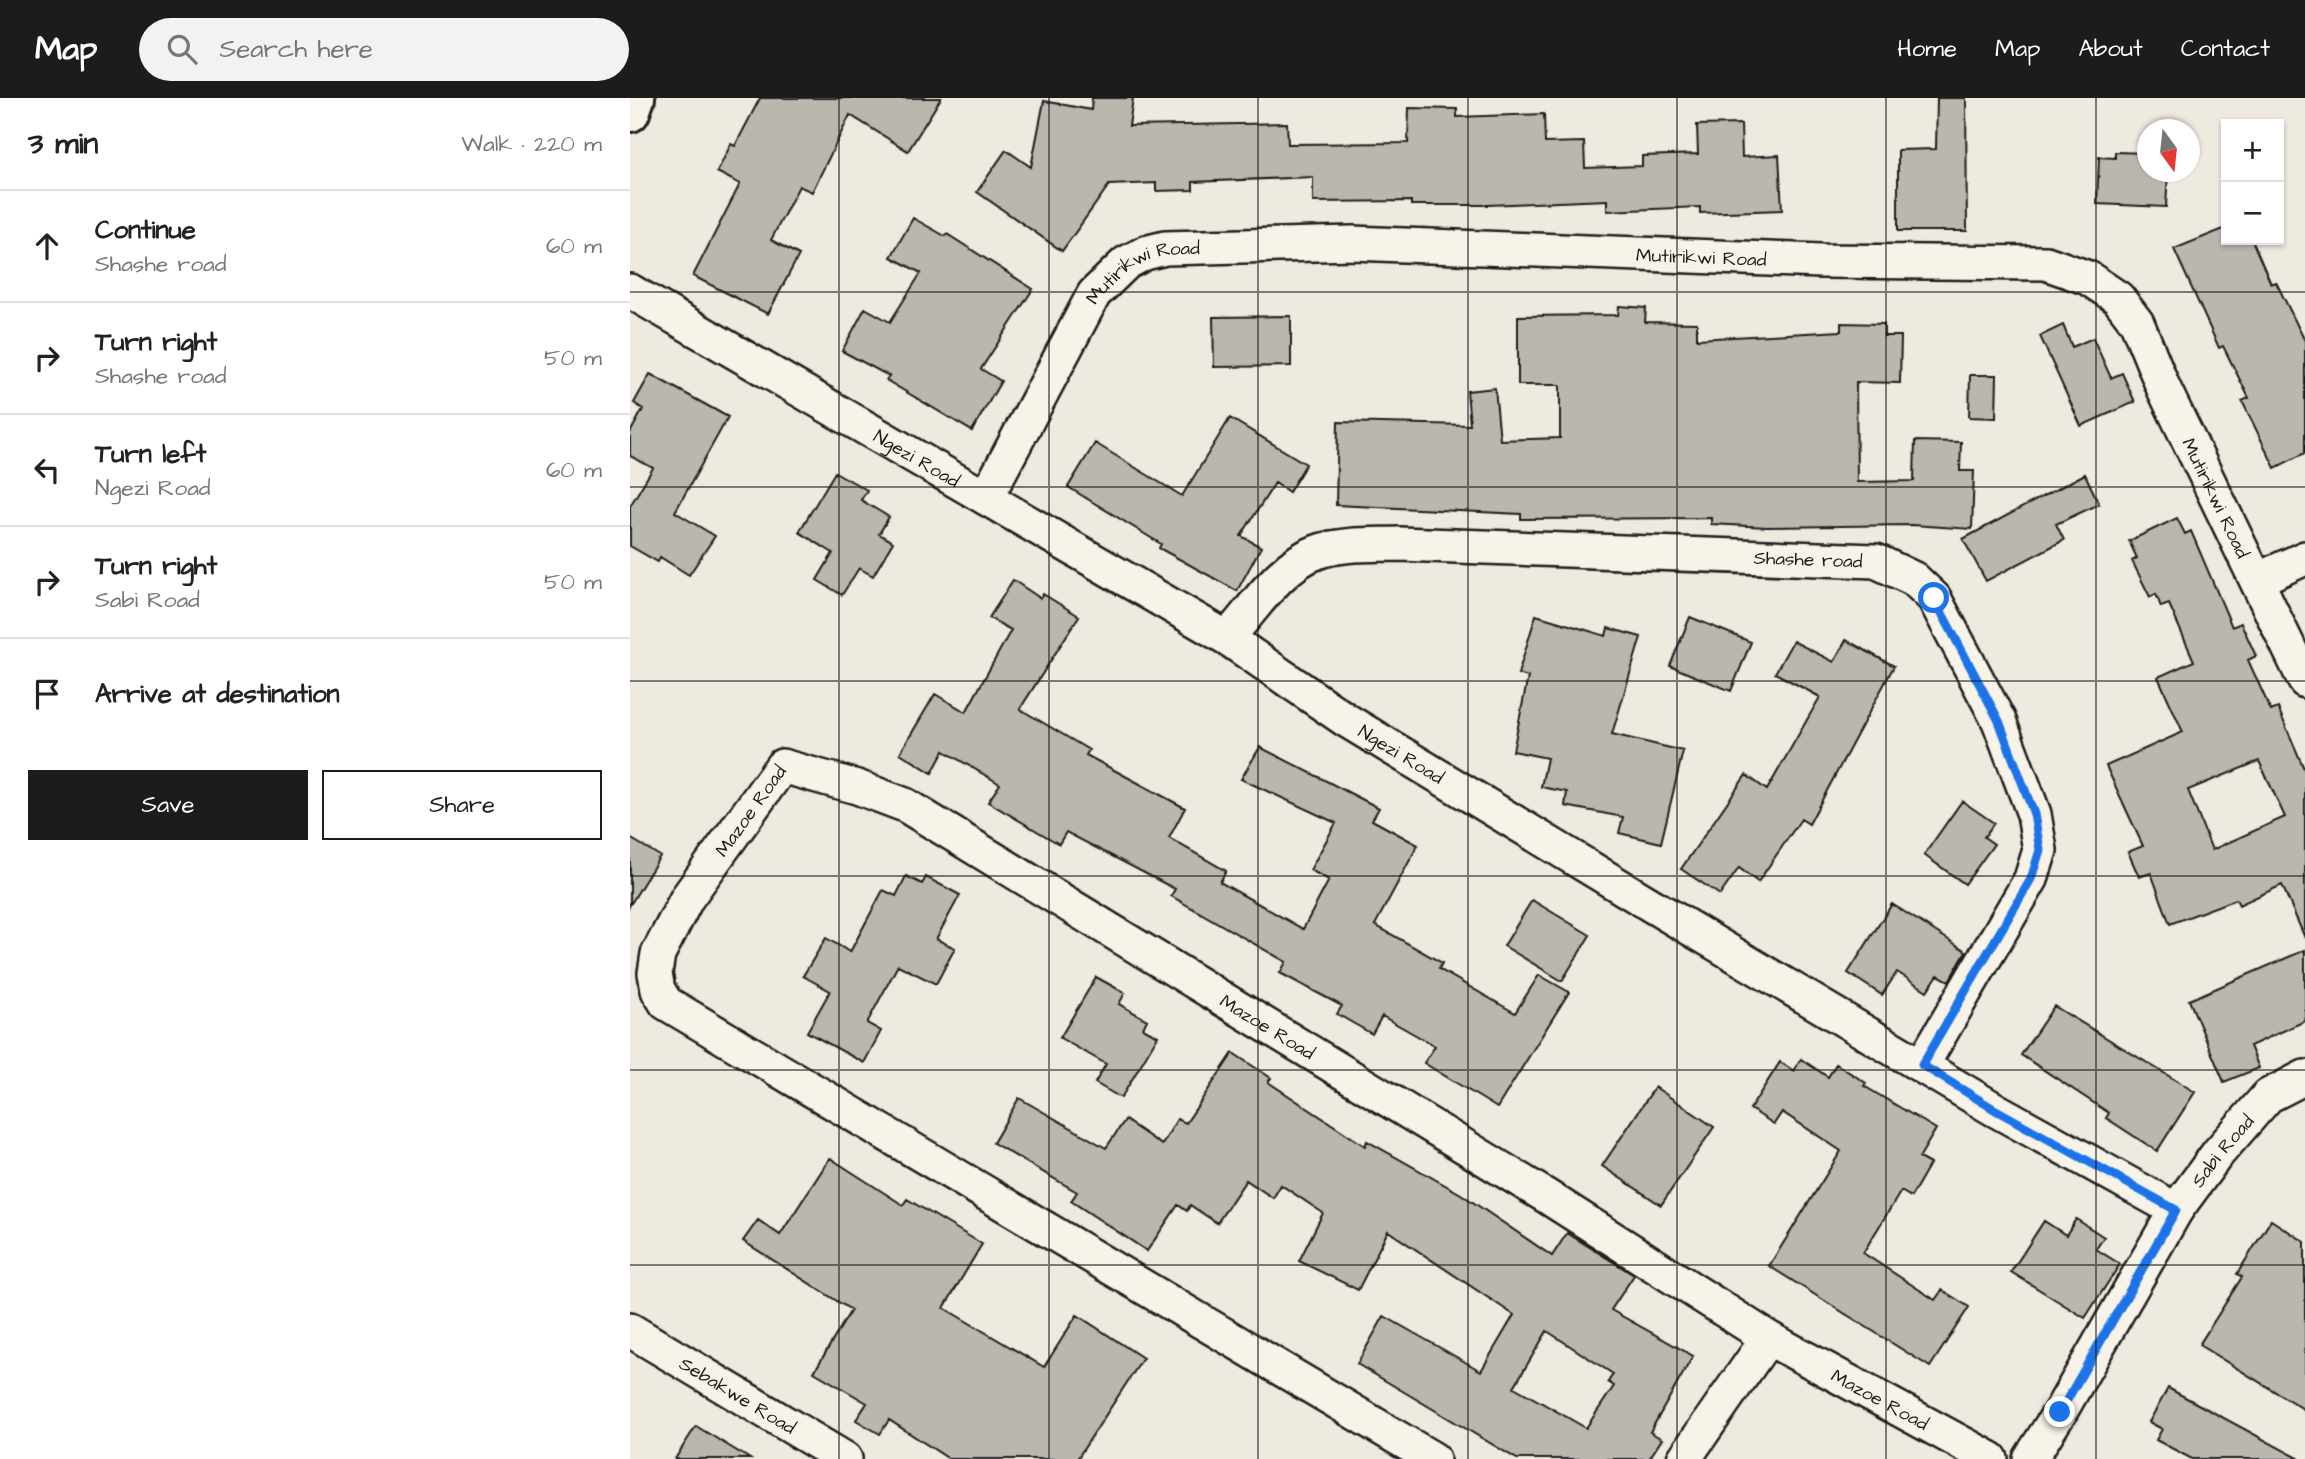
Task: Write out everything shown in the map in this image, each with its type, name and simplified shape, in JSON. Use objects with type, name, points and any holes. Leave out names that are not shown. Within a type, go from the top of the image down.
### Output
[{"type":"street","points":[[630,112],[635,98]]},
{"type":"street","name":"Mutirikwi Road","points":[[986,498],[1094,294],[1126,263],[1145,253],[1165,248],[1352,243],[1821,261],[2046,263],[2104,286],[2129,309],[2163,387],[2305,681]]},
{"type":"street","name":"Ngezi Road","points":[[630,290],[1227,638],[1346,720],[1994,1109],[2176,1210]]},
{"type":"street","name":"Shashe road","points":[[1227,638],[1290,568],[1318,552],[1353,547],[1399,544],[1876,561],[1914,579],[1934,598],[1999,721],[2034,814],[2040,850],[2025,891],[1922,1065]]},
{"type":"street","points":[[2257,580],[2305,558]]},
{"type":"street","name":"Mazoe Road","points":[[1433,1459],[666,1003],[657,990],[658,954],[687,898],[782,766],[856,787],[905,805],[1534,1188],[1768,1338],[1992,1459]]},
{"type":"street","name":"Sabi Road","points":[[2029,1459],[2176,1210],[2218,1153],[2268,1096],[2305,1077]]},
{"type":"street","name":"Sebakwe Road","points":[[630,1330],[845,1459]]},
{"type":"street","points":[[1684,1459],[1768,1338]]},
{"type":"building","points":[[760,98],[941,98],[908,151],[850,115],[812,192],[799,186],[771,240],[799,255],[768,314],[693,276],[740,184],[717,172],[731,144],[735,146]]},
{"type":"building","points":[[1092,98],[1133,98],[1129,126],[1287,123],[1288,144],[1408,143],[1409,108],[1457,109],[1457,117],[1544,114],[1545,143],[1584,142],[1585,168],[1642,166],[1642,156],[1698,154],[1697,125],[1741,124],[1742,157],[1779,155],[1782,210],[1700,213],[1700,207],[1607,211],[1607,200],[1488,205],[1411,205],[1411,201],[1313,202],[1313,177],[1193,182],[1193,190],[1156,191],[1156,183],[1109,185],[1062,251],[977,192],[1006,150],[1031,167],[1044,101],[1091,110]]},
{"type":"building","points":[[1937,98],[1966,98],[1967,231],[1898,231],[1898,150],[1936,149]]},
{"type":"building","points":[[2115,152],[2137,153],[2137,182],[2167,182],[2166,207],[2097,204],[2099,157],[2115,158]]},
{"type":"building","points":[[913,218],[945,236],[947,234],[1033,289],[981,369],[1001,381],[972,431],[886,380],[889,376],[842,351],[865,308],[890,322],[921,273],[891,257]]},
{"type":"building","points":[[2221,230],[2221,245],[2254,245],[2271,284],[2276,282],[2305,341],[2305,453],[2275,468],[2242,401],[2249,398],[2223,346],[2219,348],[2174,249]]},
{"type":"building","points":[[1619,306],[1646,308],[1645,322],[1697,323],[1697,339],[1841,331],[1841,323],[1884,324],[1884,336],[1901,336],[1900,383],[1856,382],[1857,482],[1914,481],[1915,441],[1961,442],[1960,471],[1974,471],[1972,529],[1912,525],[1767,527],[1711,524],[1711,518],[1521,519],[1521,514],[1336,505],[1338,422],[1470,425],[1467,391],[1495,388],[1500,440],[1560,438],[1560,385],[1518,385],[1518,316],[1618,315]]},
{"type":"building","points":[[1291,316],[1291,366],[1214,367],[1213,317]]},
{"type":"building","points":[[2063,325],[2072,347],[2093,338],[2111,378],[2122,373],[2135,402],[2081,426],[2040,336]]},
{"type":"building","points":[[650,374],[728,417],[675,512],[715,536],[689,575],[660,557],[658,562],[630,546],[630,506],[653,468],[630,456],[630,433],[643,409],[634,403]]},
{"type":"building","points":[[1970,375],[1997,375],[1996,418],[1969,417]]},
{"type":"building","points":[[1230,418],[1306,464],[1289,492],[1275,483],[1241,536],[1261,547],[1237,591],[1159,548],[1161,544],[1068,487],[1095,443],[1182,496]]},
{"type":"building","points":[[835,472],[867,490],[861,500],[889,517],[879,534],[893,542],[873,576],[859,568],[842,595],[817,580],[833,553],[799,532]]},
{"type":"building","points":[[2085,474],[2099,504],[2056,524],[2064,540],[1986,581],[1963,539]]},
{"type":"building","points":[[2177,518],[2185,534],[2191,531],[2232,627],[2241,623],[2256,656],[2248,660],[2271,711],[2278,708],[2305,771],[2305,938],[2282,885],[2239,905],[2236,899],[2170,924],[2151,873],[2139,877],[2128,852],[2143,846],[2106,766],[2183,732],[2158,677],[2194,661],[2169,604],[2161,607],[2156,594],[2150,597],[2132,561],[2137,558],[2129,541]],"holes":[[[2259,761],[2285,817],[2212,850],[2188,790]]]},
{"type":"building","points":[[1013,580],[1040,598],[1043,594],[1079,616],[1020,709],[1089,750],[1086,755],[1185,808],[1169,838],[1226,871],[1220,882],[1303,929],[1329,880],[1310,870],[1336,823],[1241,779],[1260,747],[1379,808],[1372,820],[1418,845],[1375,925],[1442,963],[1439,969],[1515,1013],[1539,975],[1569,992],[1497,1108],[1424,1063],[1435,1046],[1382,1016],[1372,1034],[1337,1014],[1342,1006],[1280,973],[1286,962],[1171,896],[1175,889],[1066,832],[1059,844],[988,802],[1000,784],[944,751],[932,773],[900,753],[935,694],[966,712],[1011,630],[989,618]]},
{"type":"building","points":[[1536,615],[1606,636],[1608,628],[1641,637],[1612,734],[1683,751],[1661,843],[1619,833],[1623,817],[1565,806],[1567,792],[1541,787],[1547,758],[1513,751],[1528,677],[1518,674]]},
{"type":"building","points":[[1690,617],[1751,642],[1731,691],[1670,666]]},
{"type":"building","points":[[1846,640],[1894,666],[1809,824],[1801,819],[1758,882],[1739,868],[1720,895],[1681,869],[1746,775],[1767,790],[1820,697],[1775,673],[1793,641],[1834,662]]},
{"type":"building","points":[[1962,801],[1994,823],[1984,837],[1994,844],[1965,884],[1924,855]]},
{"type":"building","points":[[630,838],[660,856],[630,905]]},
{"type":"building","points":[[906,876],[922,884],[926,877],[960,895],[936,939],[955,948],[936,984],[898,965],[867,1023],[881,1031],[864,1063],[807,1032],[830,991],[803,976],[826,938],[850,952],[883,890],[896,896]]},
{"type":"building","points":[[1532,900],[1590,935],[1562,981],[1504,946]]},
{"type":"building","points":[[1892,904],[1966,951],[1949,981],[1938,975],[1927,991],[1897,972],[1882,995],[1848,973]]},
{"type":"building","points":[[2305,950],[2305,1021],[2250,1046],[2259,1068],[2224,1082],[2189,1000]]},
{"type":"building","points":[[1096,977],[1125,993],[1119,1004],[1147,1020],[1143,1028],[1158,1036],[1121,1098],[1095,1083],[1106,1064],[1060,1038]]},
{"type":"building","points":[[2054,1006],[2195,1092],[2157,1151],[2106,1118],[2109,1113],[2021,1055]]},
{"type":"building","points":[[1233,1053],[1271,1078],[1268,1082],[1365,1146],[1367,1141],[1461,1194],[1552,1256],[1567,1233],[1634,1275],[1611,1310],[1693,1356],[1650,1432],[1662,1439],[1649,1459],[1517,1459],[1357,1364],[1384,1316],[1481,1371],[1514,1315],[1388,1231],[1358,1290],[1299,1261],[1323,1213],[1281,1185],[1273,1198],[1246,1180],[1217,1223],[1190,1205],[1187,1211],[1178,1205],[1147,1251],[1071,1201],[1077,1192],[993,1143],[1019,1098],[1106,1148],[1125,1120],[1162,1145],[1177,1119],[1186,1123]],"holes":[[[1547,1331],[1613,1374],[1608,1382],[1614,1386],[1586,1428],[1514,1387]]]},
{"type":"building","points":[[1801,1059],[1828,1077],[1836,1064],[1866,1083],[1864,1086],[1936,1129],[1919,1158],[1930,1164],[1911,1197],[1901,1191],[1863,1253],[1935,1300],[1942,1290],[1969,1307],[1930,1367],[1769,1266],[1841,1151],[1782,1112],[1774,1124],[1750,1109],[1780,1062],[1794,1071]]},
{"type":"building","points":[[1655,1087],[1714,1127],[1661,1205],[1602,1166]]},
{"type":"building","points":[[830,1158],[903,1205],[907,1199],[982,1244],[944,1308],[1044,1367],[1077,1315],[1143,1358],[1077,1459],[949,1459],[889,1420],[880,1434],[856,1420],[867,1403],[814,1372],[851,1310],[743,1241],[758,1220],[780,1235]]},
{"type":"building","points":[[2076,1219],[2104,1237],[2096,1249],[2120,1264],[2085,1318],[2011,1272],[2044,1221],[2066,1235]]},
{"type":"building","points":[[2271,1220],[2305,1242],[2305,1410],[2199,1345],[2242,1277],[2237,1274]]},
{"type":"building","points":[[2168,1388],[2300,1459],[2192,1459],[2156,1440],[2162,1429],[2149,1422]]},
{"type":"building","points":[[696,1426],[750,1459],[675,1459]]},
{"type":"route","points":[[1934,598],[1999,721],[2034,814],[2040,850],[2031,879],[1922,1065],[1994,1109],[2176,1210],[2060,1412]]}]
